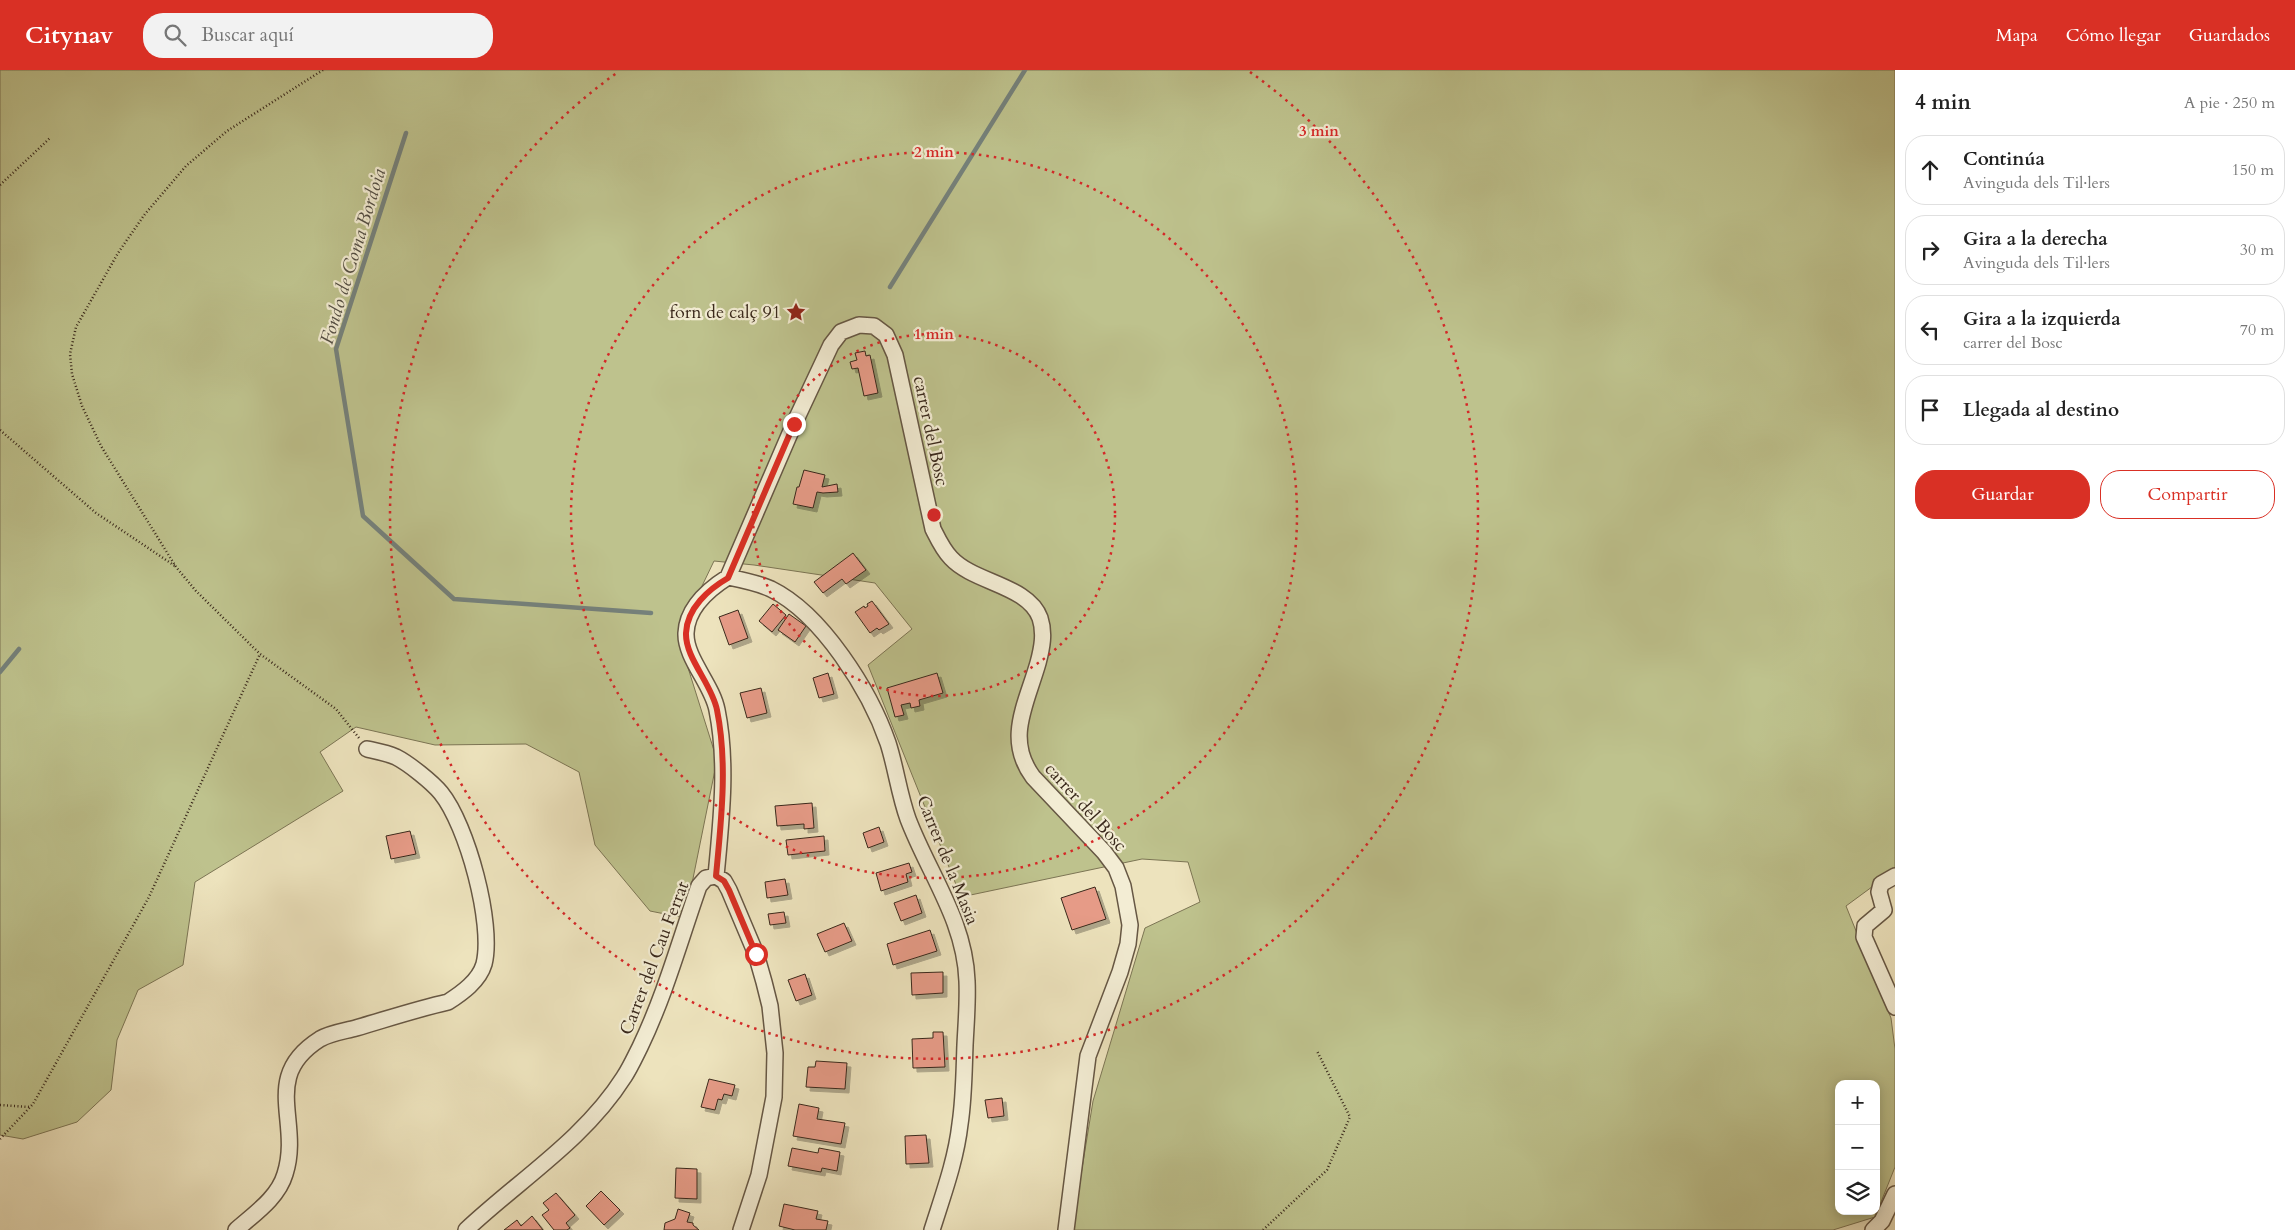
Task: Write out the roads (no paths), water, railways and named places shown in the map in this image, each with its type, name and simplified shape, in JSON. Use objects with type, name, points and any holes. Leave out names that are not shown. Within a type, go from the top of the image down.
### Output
[{"type":"street","name":"carrer del Bosc","points":[[728,578],[797,416],[831,345],[841,332],[850,328],[859,325],[874,326],[886,335],[895,355],[933,529],[941,545],[951,559],[972,574],[1021,596],[1034,606],[1040,618],[1043,633],[1041,652],[1018,734],[1018,749],[1023,764],[1033,778],[1104,852],[1116,868],[1124,886],[1129,908],[1130,925],[1126,954],[1088,1056],[1066,1230]]},
{"type":"street","points":[[728,578],[712,587],[700,602],[689,617],[686,634],[691,653],[708,683],[717,708],[722,752],[722,806],[716,876],[724,881],[729,890],[756,954],[770,1006],[775,1053],[774,1097],[760,1175],[740,1230]]},
{"type":"street","name":"Carrer de la Masia","points":[[728,578],[749,581],[772,590],[800,608],[826,638],[864,688],[888,744],[909,820],[954,917],[965,959],[967,981],[963,1087],[960,1125],[951,1168],[932,1230]]},
{"type":"street","points":[[236,1230],[268,1201],[279,1188],[285,1174],[289,1142],[286,1088],[288,1075],[303,1053],[322,1038],[448,1002],[462,993],[474,981],[483,966],[487,931],[482,904],[461,831],[447,802],[433,785],[397,757],[367,749]]},
{"type":"street","name":"Carrer del Cau Ferrat","points":[[466,1230],[554,1157],[591,1119],[625,1077],[649,1028],[667,983],[699,886],[706,878],[716,876]]},
{"type":"street","points":[[1895,876],[1881,884],[1879,888],[1890,907],[1865,926],[1864,937],[1866,946],[1895,1007]]},
{"type":"street","points":[[1873,1230],[1882,1221],[1895,1194]]},
{"type":"waterway","points":[[890,287],[1025,70]]},
{"type":"waterway","name":"Fondo de Coma Bordoia","points":[[406,133],[336,349],[363,516],[454,599],[651,613]]},
{"type":"waterway","points":[[0,672],[19,649]]},
{"type":"place","name":"forn de calç 91","points":[[796,312]]}]
